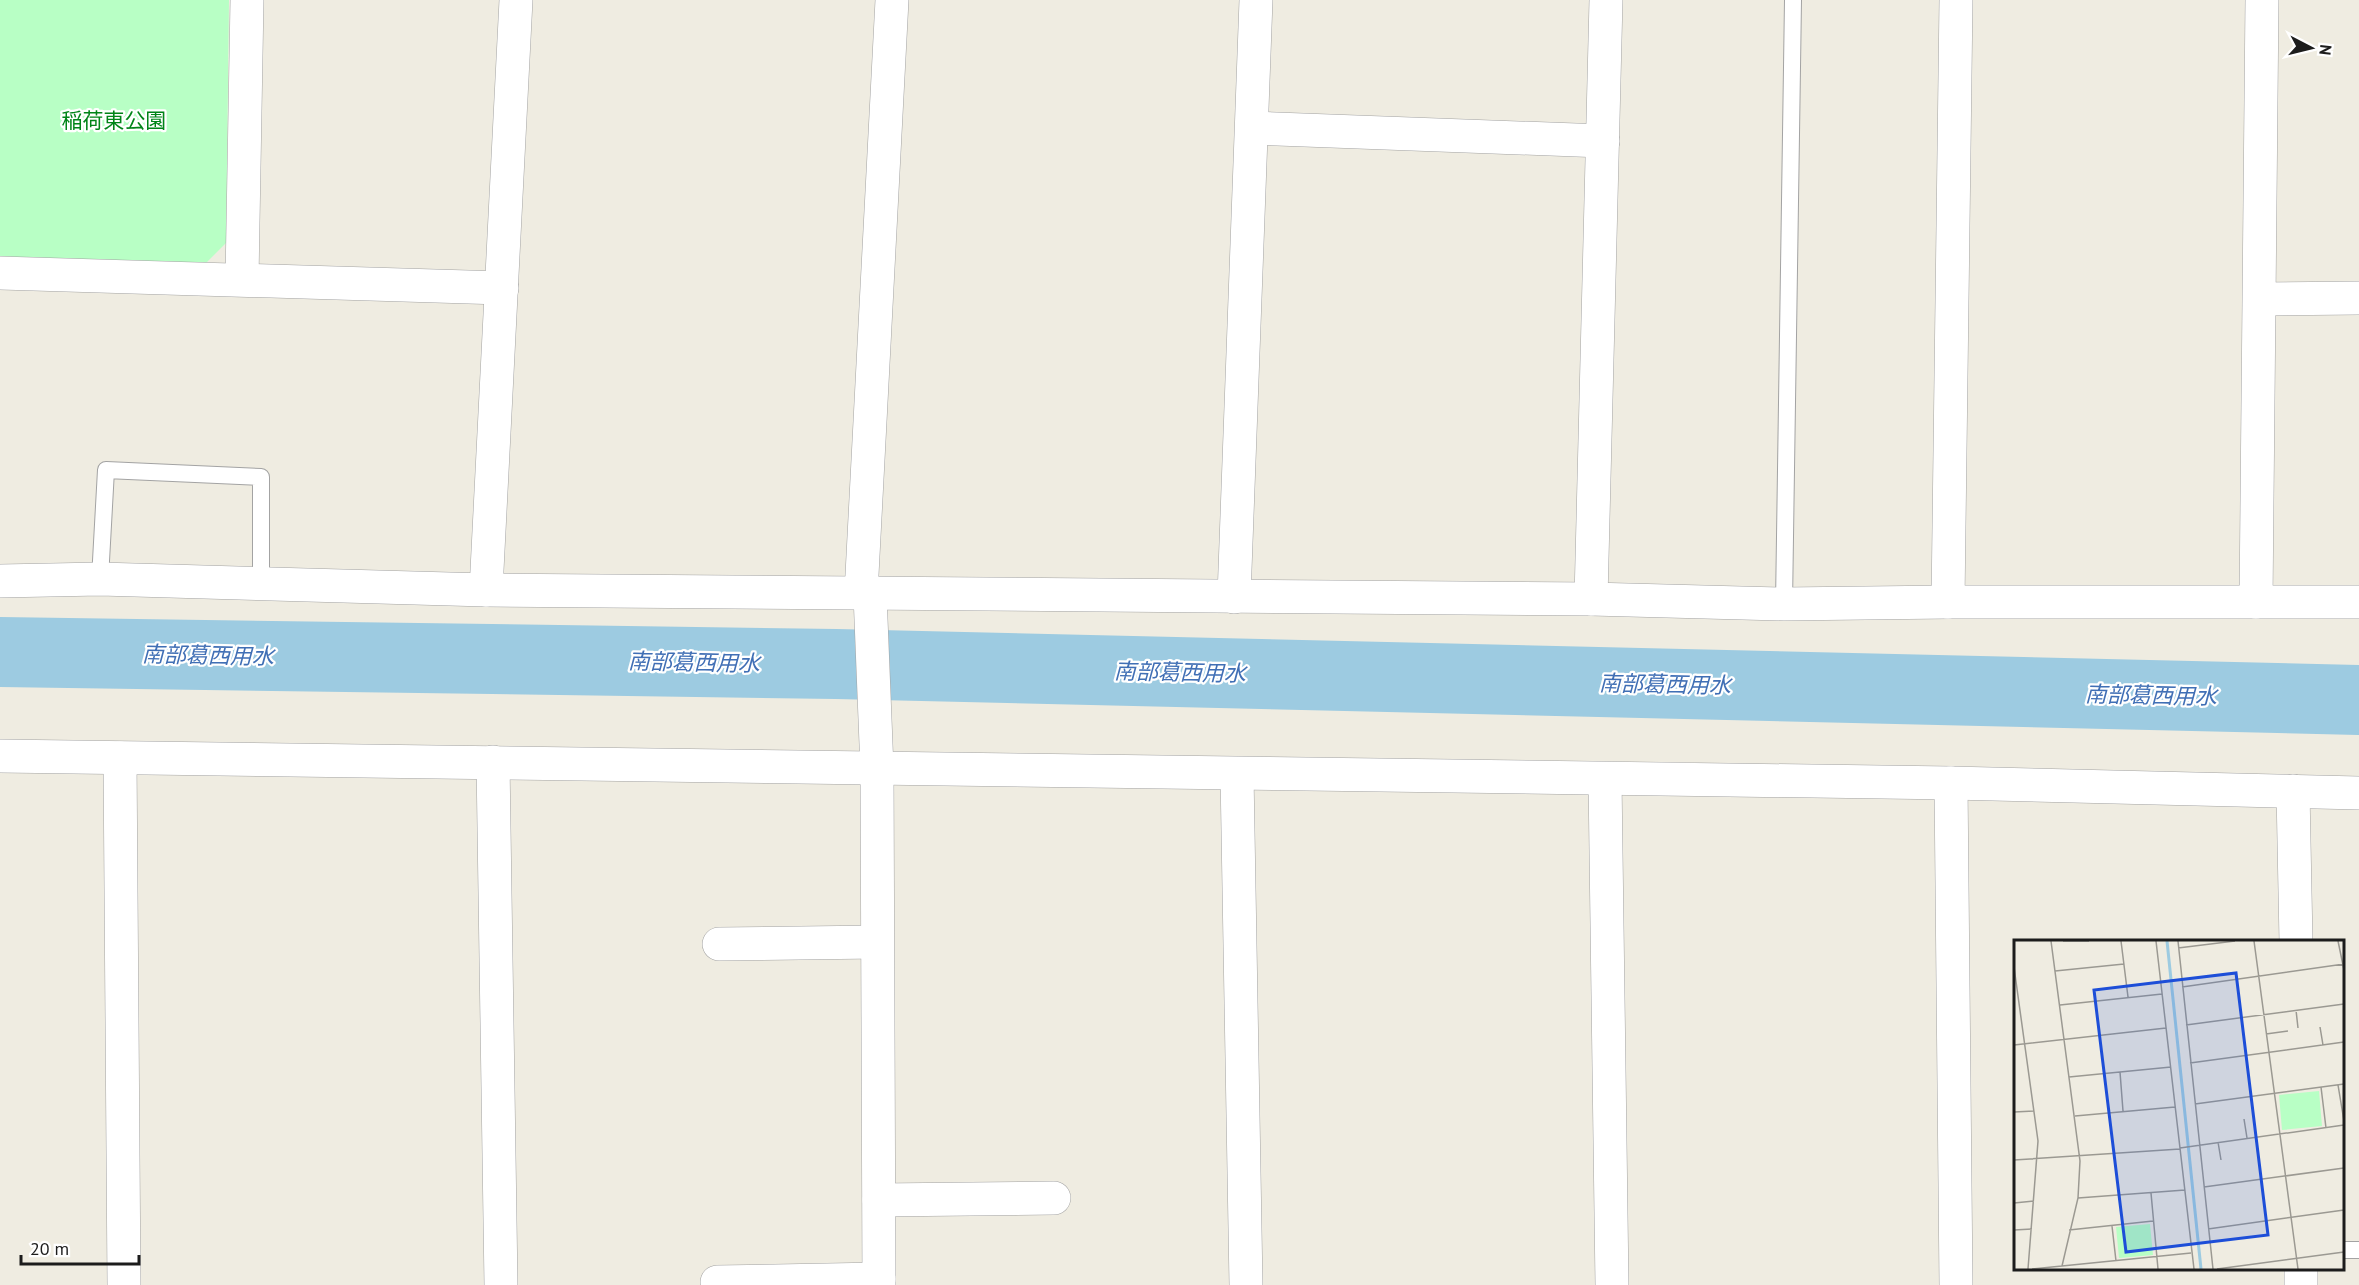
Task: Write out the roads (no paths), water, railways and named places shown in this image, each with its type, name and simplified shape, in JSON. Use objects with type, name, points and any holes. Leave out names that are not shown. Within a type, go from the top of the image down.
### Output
[{"type":"street","points":[[243,279],[247,0]]},
{"type":"street","points":[[486,590],[516,0]]},
{"type":"street","points":[[717,1281],[879,1282],[877,769],[865,594],[892,0]]},
{"type":"street","points":[[1234,597],[1256,0]]},
{"type":"street","points":[[1591,599],[1606,0]]},
{"type":"street","points":[[1948,602],[1956,0]]},
{"type":"street","points":[[2256,602],[2262,0]]},
{"type":"street","points":[[1252,128],[1603,141]]},
{"type":"street","points":[[0,273],[502,288]]},
{"type":"street","points":[[2260,299],[2359,298]]},
{"type":"street","points":[[0,581],[100,579],[486,590],[1591,599],[1784,604],[2359,602]]},
{"type":"street","points":[[0,756],[1951,783],[2359,793]]},
{"type":"street","points":[[120,758],[124,1285]]},
{"type":"street","points":[[493,762],[501,1285]]},
{"type":"street","points":[[1237,774],[1246,1285]]},
{"type":"street","points":[[1605,779],[1612,1285]]},
{"type":"street","points":[[1951,783],[1956,1285]]},
{"type":"street","points":[[2293,791],[2296,940]]},
{"type":"street","points":[[719,944],[878,942]]},
{"type":"street","points":[[879,1200],[1054,1198]]},
{"type":"lane","points":[[1784,604],[1793,0]]},
{"type":"lane","points":[[100,579],[106,470],[261,477],[261,585]]},
{"type":"waterway","name":"南部葛西用水","points":[[0,652],[836,664],[2359,700]]},
{"type":"park label","name":"稲荷東公園","points":[[114,121]]}]
